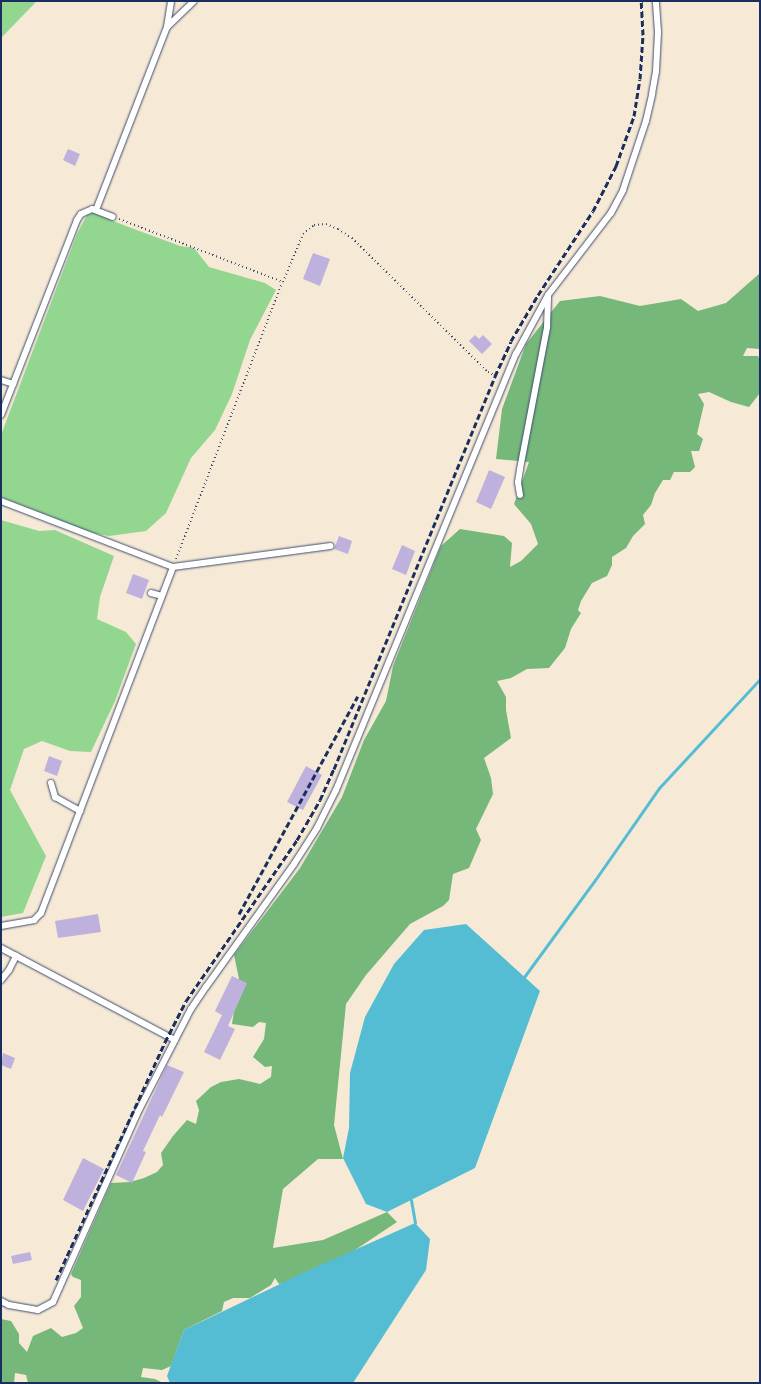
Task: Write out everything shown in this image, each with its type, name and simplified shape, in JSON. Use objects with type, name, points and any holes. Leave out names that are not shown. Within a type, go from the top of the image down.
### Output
[{"type":"lane","points":[[168,27],[194,1]]},
{"type":"lane","points":[[1,1301],[9,1305],[34,1310],[46,1307],[53,1302],[139,1110],[175,1040],[206,986],[294,864],[317,828],[336,790],[504,379],[548,295],[611,212],[623,190],[646,122],[652,94],[656,71],[658,32],[656,1]]},
{"type":"lane","points":[[96,210],[168,27],[171,2]]},
{"type":"lane","points":[[1,415],[77,220],[86,211],[96,210],[113,217]]},
{"type":"lane","points":[[520,495],[518,482],[547,327],[548,295]]},
{"type":"lane","points":[[1,380],[13,384]]},
{"type":"lane","points":[[1,501],[173,567],[331,546]]},
{"type":"lane","points":[[1,926],[27,922],[38,917],[173,567]]},
{"type":"lane","points":[[152,593],[162,596]]},
{"type":"lane","points":[[51,783],[55,797],[80,811]]},
{"type":"lane","points":[[1,948],[175,1040]]},
{"type":"lane","points":[[1,980],[9,970],[16,956]]},
{"type":"path","points":[[113,217],[283,282]]},
{"type":"path","points":[[173,567],[283,282],[304,234],[314,225],[326,224],[338,229],[352,238],[488,372],[504,379]]},
{"type":"green space","points":[[1,1],[37,1],[1,38]]},
{"type":"green space","points":[[97,211],[111,220],[126,226],[180,246],[194,248],[209,267],[265,283],[276,290],[250,340],[232,394],[215,430],[191,458],[166,513],[146,531],[109,536],[74,529],[57,519],[1,497],[1,435],[77,234],[87,215]]},
{"type":"green space","points":[[760,273],[760,349],[747,348],[743,356],[758,356],[760,360],[760,393],[749,407],[731,402],[709,392],[698,394],[704,404],[697,434],[703,439],[699,451],[691,451],[695,467],[690,472],[674,472],[670,480],[663,480],[655,493],[651,505],[643,515],[645,524],[633,536],[626,548],[612,557],[612,565],[607,576],[592,583],[581,601],[578,610],[581,613],[571,629],[565,648],[549,668],[527,669],[511,678],[497,681],[506,697],[506,710],[511,738],[484,758],[491,778],[493,794],[476,829],[481,840],[469,868],[453,874],[449,900],[443,906],[410,924],[366,975],[346,1004],[334,1125],[343,1159],[318,1159],[283,1189],[273,1248],[323,1240],[387,1212],[397,1222],[316,1276],[279,1284],[275,1278],[271,1285],[250,1298],[233,1298],[224,1302],[222,1311],[184,1330],[171,1366],[162,1370],[143,1368],[141,1377],[155,1379],[161,1382],[159,1383],[28,1383],[26,1375],[15,1373],[14,1383],[1,1383],[1,1319],[11,1321],[19,1334],[19,1343],[27,1352],[33,1336],[51,1328],[62,1337],[76,1333],[83,1328],[74,1306],[81,1297],[81,1280],[73,1277],[71,1274],[111,1183],[130,1182],[157,1172],[163,1165],[161,1153],[173,1136],[187,1120],[196,1124],[199,1110],[196,1101],[211,1087],[221,1082],[239,1079],[260,1084],[271,1077],[272,1066],[265,1067],[253,1057],[264,1039],[266,1023],[259,1022],[253,1027],[232,1024],[239,979],[234,955],[300,868],[342,797],[364,740],[386,701],[393,666],[441,546],[460,529],[504,536],[512,543],[510,567],[521,561],[538,544],[531,524],[514,504],[529,462],[496,459],[502,409],[526,344],[560,301],[600,296],[640,306],[681,299],[698,311],[726,303]]},
{"type":"green space","points":[[1,520],[39,531],[55,530],[114,556],[100,597],[97,619],[126,632],[136,644],[115,701],[91,752],[70,751],[42,741],[24,749],[10,790],[46,856],[23,913],[1,917]]},
{"type":"water","points":[[466,924],[540,991],[475,1168],[387,1212],[366,1204],[343,1158],[349,1128],[350,1073],[365,1017],[394,964],[424,930]]},
{"type":"water","points":[[415,1223],[430,1239],[426,1270],[353,1383],[170,1383],[167,1376],[184,1330],[305,1272]]},
{"type":"building","points":[[68,149],[80,154],[75,166],[63,160]]},
{"type":"building","points":[[313,253],[330,259],[320,286],[303,279]]},
{"type":"building","points":[[475,335],[479,339],[483,335],[492,344],[482,354],[469,341]]},
{"type":"building","points":[[489,470],[505,477],[491,509],[476,502]]},
{"type":"building","points":[[339,536],[352,541],[348,554],[334,549]]},
{"type":"building","points":[[402,545],[415,551],[406,575],[392,569]]},
{"type":"building","points":[[133,574],[149,580],[142,599],[126,593]]},
{"type":"building","points":[[49,756],[62,761],[57,776],[44,771]]},
{"type":"building","points":[[306,766],[322,775],[303,810],[287,802]]},
{"type":"building","points":[[98,914],[101,932],[58,938],[55,921]]},
{"type":"building","points":[[232,976],[247,983],[228,1026],[235,1029],[220,1060],[204,1052],[222,1015],[215,1011]]},
{"type":"building","points":[[3,1053],[15,1058],[11,1069],[1,1065]]},
{"type":"building","points":[[167,1065],[184,1072],[162,1117],[160,1115],[143,1151],[146,1152],[132,1183],[116,1175]]},
{"type":"building","points":[[83,1158],[104,1169],[83,1211],[63,1200]]},
{"type":"building","points":[[30,1252],[32,1260],[13,1264],[11,1256]]},
{"type":"waterway","points":[[524,977],[595,880],[659,788],[760,679]]},
{"type":"waterway","points":[[411,1200],[415,1223]]},
{"type":"railway","points":[[56,1280],[165,1042],[186,1001],[297,840],[320,800],[495,376],[511,341],[538,295],[593,211],[616,166],[634,116],[640,79],[643,35],[641,1]]},
{"type":"railway","points":[[239,914],[358,696]]}]
